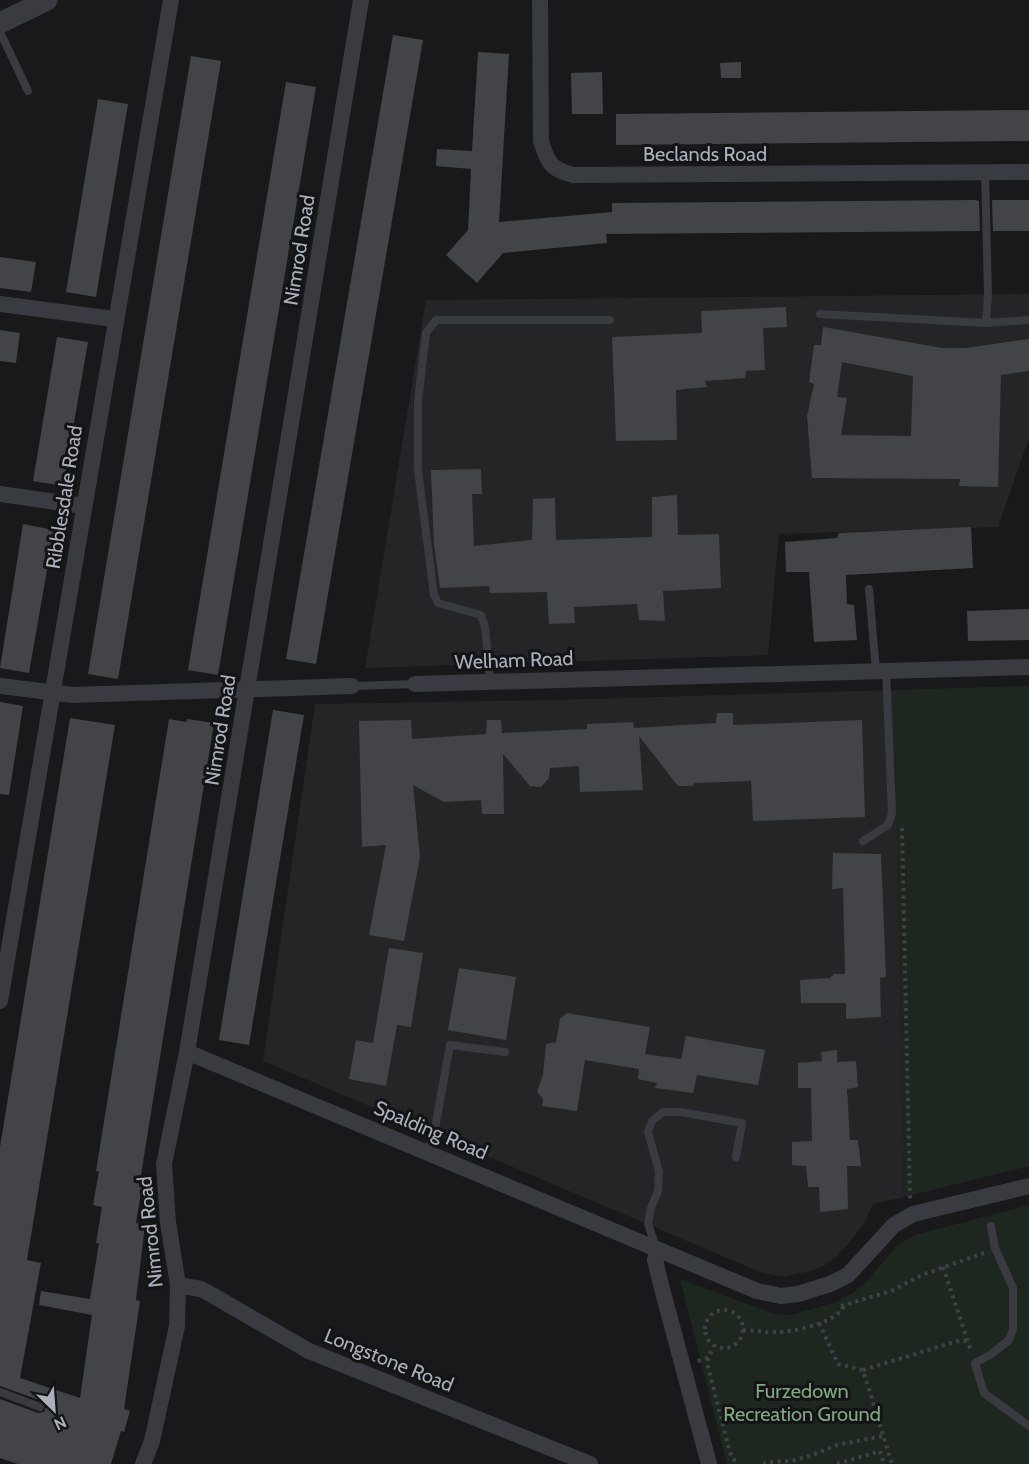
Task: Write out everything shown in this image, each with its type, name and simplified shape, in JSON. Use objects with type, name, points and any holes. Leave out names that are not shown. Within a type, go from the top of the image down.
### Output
[{"type":"street","points":[[0,23],[47,0]]},
{"type":"street","name":"Ribblesdale Road","points":[[0,1001],[54,694],[114,319],[171,0]]},
{"type":"street","name":"Nimrod Road","points":[[143,1464],[152,1441],[177,1326],[178,1285],[168,1222],[164,1164],[187,1052],[361,0]]},
{"type":"street","name":"Beclands Road","points":[[540,0],[541,141],[546,158],[558,171],[573,175],[1029,172]]},
{"type":"street","points":[[0,304],[114,319]]},
{"type":"street","points":[[0,494],[84,506]]},
{"type":"street","name":"Welham Road","points":[[415,684],[1029,667]]},
{"type":"street","name":"Welham Road","points":[[0,686],[54,694],[94,695],[352,686]]},
{"type":"street","name":"Spalding Road","points":[[187,1052],[758,1291],[781,1296],[798,1294],[830,1284],[848,1275],[894,1225],[913,1214]]},
{"type":"street","points":[[913,1214],[1029,1186]]},
{"type":"street","points":[[657,1250],[655,1260],[659,1277],[709,1464]]},
{"type":"street","name":"Longstone Road","points":[[178,1285],[201,1289],[212,1294],[309,1351],[590,1464]]},
{"type":"lane","points":[[0,32],[28,91]]},
{"type":"lane","points":[[985,172],[988,295],[986,323]]},
{"type":"lane","points":[[820,314],[986,323],[1029,320]]},
{"type":"lane","points":[[490,681],[485,627],[480,615],[438,603],[434,596],[418,470],[418,401],[426,333],[436,320],[610,320]]},
{"type":"lane","points":[[863,841],[888,825],[892,813],[881,670],[869,589]]},
{"type":"lane","name":"Welham Road","points":[[352,686],[415,684]]},
{"type":"lane","points":[[428,1151],[434,1134],[450,1045],[505,1052]]},
{"type":"lane","points":[[657,1250],[648,1224],[658,1191],[659,1172],[648,1132],[652,1121],[663,1112],[681,1112],[742,1123],[736,1157]]},
{"type":"lane","points":[[991,1227],[995,1248],[1013,1288],[1012,1329],[1009,1340],[975,1363],[984,1393],[1029,1426]]},
{"type":"lane","points":[[0,1392],[40,1407]]},
{"type":"path","points":[[902,821],[910,1198],[913,1214]]},
{"type":"path","points":[[841,1305],[891,1291],[924,1274],[976,1257],[995,1248]]},
{"type":"path","points":[[943,1268],[975,1363]]},
{"type":"path","points":[[743,1330],[778,1332],[819,1323],[834,1317],[843,1308],[830,1284]]},
{"type":"path","points":[[720,1310],[727,1310],[742,1321],[743,1330],[740,1340],[735,1345],[723,1349],[711,1344],[704,1327],[709,1316],[720,1310]]},
{"type":"path","points":[[819,1323],[838,1364],[863,1370],[961,1340],[967,1341]]},
{"type":"path","points":[[708,1358],[707,1364],[729,1449],[732,1458],[739,1464]]},
{"type":"path","points":[[863,1370],[892,1464]]},
{"type":"path","points":[[763,1464],[791,1461],[837,1445],[884,1436]]},
{"type":"path","points":[[837,1464],[880,1451],[884,1464]]},
{"type":"shaded area","points":[[1029,294],[1029,438],[998,527],[779,534],[768,655],[365,668],[426,300]]},
{"type":"shaded area","points":[[894,690],[904,1197],[873,1204],[865,1222],[850,1242],[825,1265],[784,1277],[760,1272],[263,1061],[315,704],[557,700]]},
{"type":"green space","points":[[1029,686],[1029,1166],[904,1197],[894,690]]},
{"type":"green space","name":"Furzedown Recreation Ground","points":[[1029,1205],[1029,1464],[727,1464],[680,1279],[774,1314],[790,1315],[835,1303],[854,1292],[869,1279],[897,1245],[915,1235]]},
{"type":"building","points":[[393,35],[423,40],[316,664],[286,659]]},
{"type":"building","points":[[478,52],[509,54],[499,222],[612,212],[612,203],[975,200],[979,201],[980,231],[606,234],[607,243],[503,253],[477,283],[446,255],[468,230],[471,169],[436,166],[437,149],[472,151]]},
{"type":"building","points":[[191,56],[221,61],[118,679],[88,674]]},
{"type":"building","points":[[741,62],[741,78],[721,78],[720,63]]},
{"type":"building","points":[[602,72],[603,114],[572,114],[571,73]]},
{"type":"building","points":[[286,82],[316,87],[218,675],[188,670]]},
{"type":"building","points":[[98,99],[128,104],[96,297],[66,292]]},
{"type":"building","points":[[1029,110],[1029,141],[616,145],[616,114]]},
{"type":"building","points":[[992,200],[1029,200],[1029,231],[993,231]]},
{"type":"building","points":[[0,257],[36,262],[31,292],[0,288]]},
{"type":"building","points":[[786,307],[787,327],[763,328],[765,370],[746,371],[745,378],[705,381],[707,387],[676,390],[677,440],[616,441],[612,337],[702,333],[701,311]]},
{"type":"building","points":[[823,327],[942,348],[966,348],[1029,339],[1029,371],[1001,375],[998,487],[959,486],[960,479],[812,478],[807,416],[814,384],[809,382],[814,345],[821,345]],"holes":[[[842,362],[913,376],[911,436],[841,435],[847,398],[837,397]]]},
{"type":"building","points":[[0,330],[20,333],[16,363],[0,361]]},
{"type":"building","points":[[57,337],[88,342],[63,486],[33,481]]},
{"type":"building","points":[[481,469],[482,494],[472,494],[474,546],[532,540],[533,499],[555,498],[556,540],[652,537],[652,497],[677,495],[678,535],[719,534],[721,588],[663,591],[665,621],[639,620],[637,604],[574,607],[575,623],[549,624],[547,592],[490,593],[489,586],[440,588],[434,544],[431,470]]},
{"type":"building","points":[[23,524],[54,530],[29,673],[0,668]]},
{"type":"building","points":[[971,527],[973,568],[846,575],[847,604],[854,605],[857,640],[814,642],[809,572],[786,572],[785,542],[837,538],[839,533]]},
{"type":"building","points":[[1029,609],[1029,640],[968,641],[967,611]]},
{"type":"building","points":[[0,702],[23,706],[9,795],[0,794]]},
{"type":"building","points":[[273,710],[304,715],[249,1045],[219,1040]]},
{"type":"building","points":[[717,713],[733,713],[733,725],[862,720],[865,817],[753,821],[751,781],[695,783],[692,786],[678,786],[639,736],[643,790],[580,792],[579,766],[550,768],[549,778],[541,787],[530,786],[503,754],[504,814],[482,814],[481,800],[444,802],[413,785],[420,857],[404,941],[369,935],[386,845],[362,847],[359,721],[411,720],[412,739],[486,734],[487,720],[501,720],[502,733],[587,729],[587,724],[633,722],[634,728],[716,723]]},
{"type":"building","points":[[70,718],[115,725],[27,1260],[41,1263],[20,1378],[80,1398],[92,1315],[39,1305],[41,1291],[90,1299],[102,1207],[93,1205],[99,1171],[96,1171],[169,719],[214,723],[139,1187],[142,1187],[136,1223],[145,1225],[136,1300],[140,1301],[124,1409],[130,1411],[111,1464],[18,1464],[0,1458],[0,1399],[38,1413],[44,1412],[46,1407],[42,1401],[0,1386],[0,1147]]},
{"type":"building","points":[[833,853],[881,854],[886,977],[880,978],[881,1017],[846,1019],[846,1003],[801,1003],[800,980],[830,978],[834,974],[845,974],[843,888],[832,889]]},
{"type":"building","points":[[389,948],[423,953],[411,1027],[397,1025],[386,1086],[349,1079],[356,1040],[373,1043]]},
{"type":"building","points":[[459,968],[516,977],[506,1040],[448,1030]]},
{"type":"building","points":[[567,1013],[650,1027],[645,1054],[681,1059],[686,1036],[765,1050],[758,1085],[697,1075],[693,1093],[655,1088],[657,1083],[638,1079],[639,1069],[585,1060],[577,1111],[542,1106],[543,1099],[537,1092],[543,1075],[546,1044],[556,1042],[560,1019]]},
{"type":"building","points":[[837,1050],[837,1062],[856,1061],[858,1087],[847,1089],[850,1140],[858,1140],[861,1166],[847,1166],[848,1209],[820,1212],[819,1187],[808,1187],[806,1166],[792,1165],[792,1142],[812,1141],[811,1088],[798,1088],[798,1063],[822,1061],[821,1052]]}]
